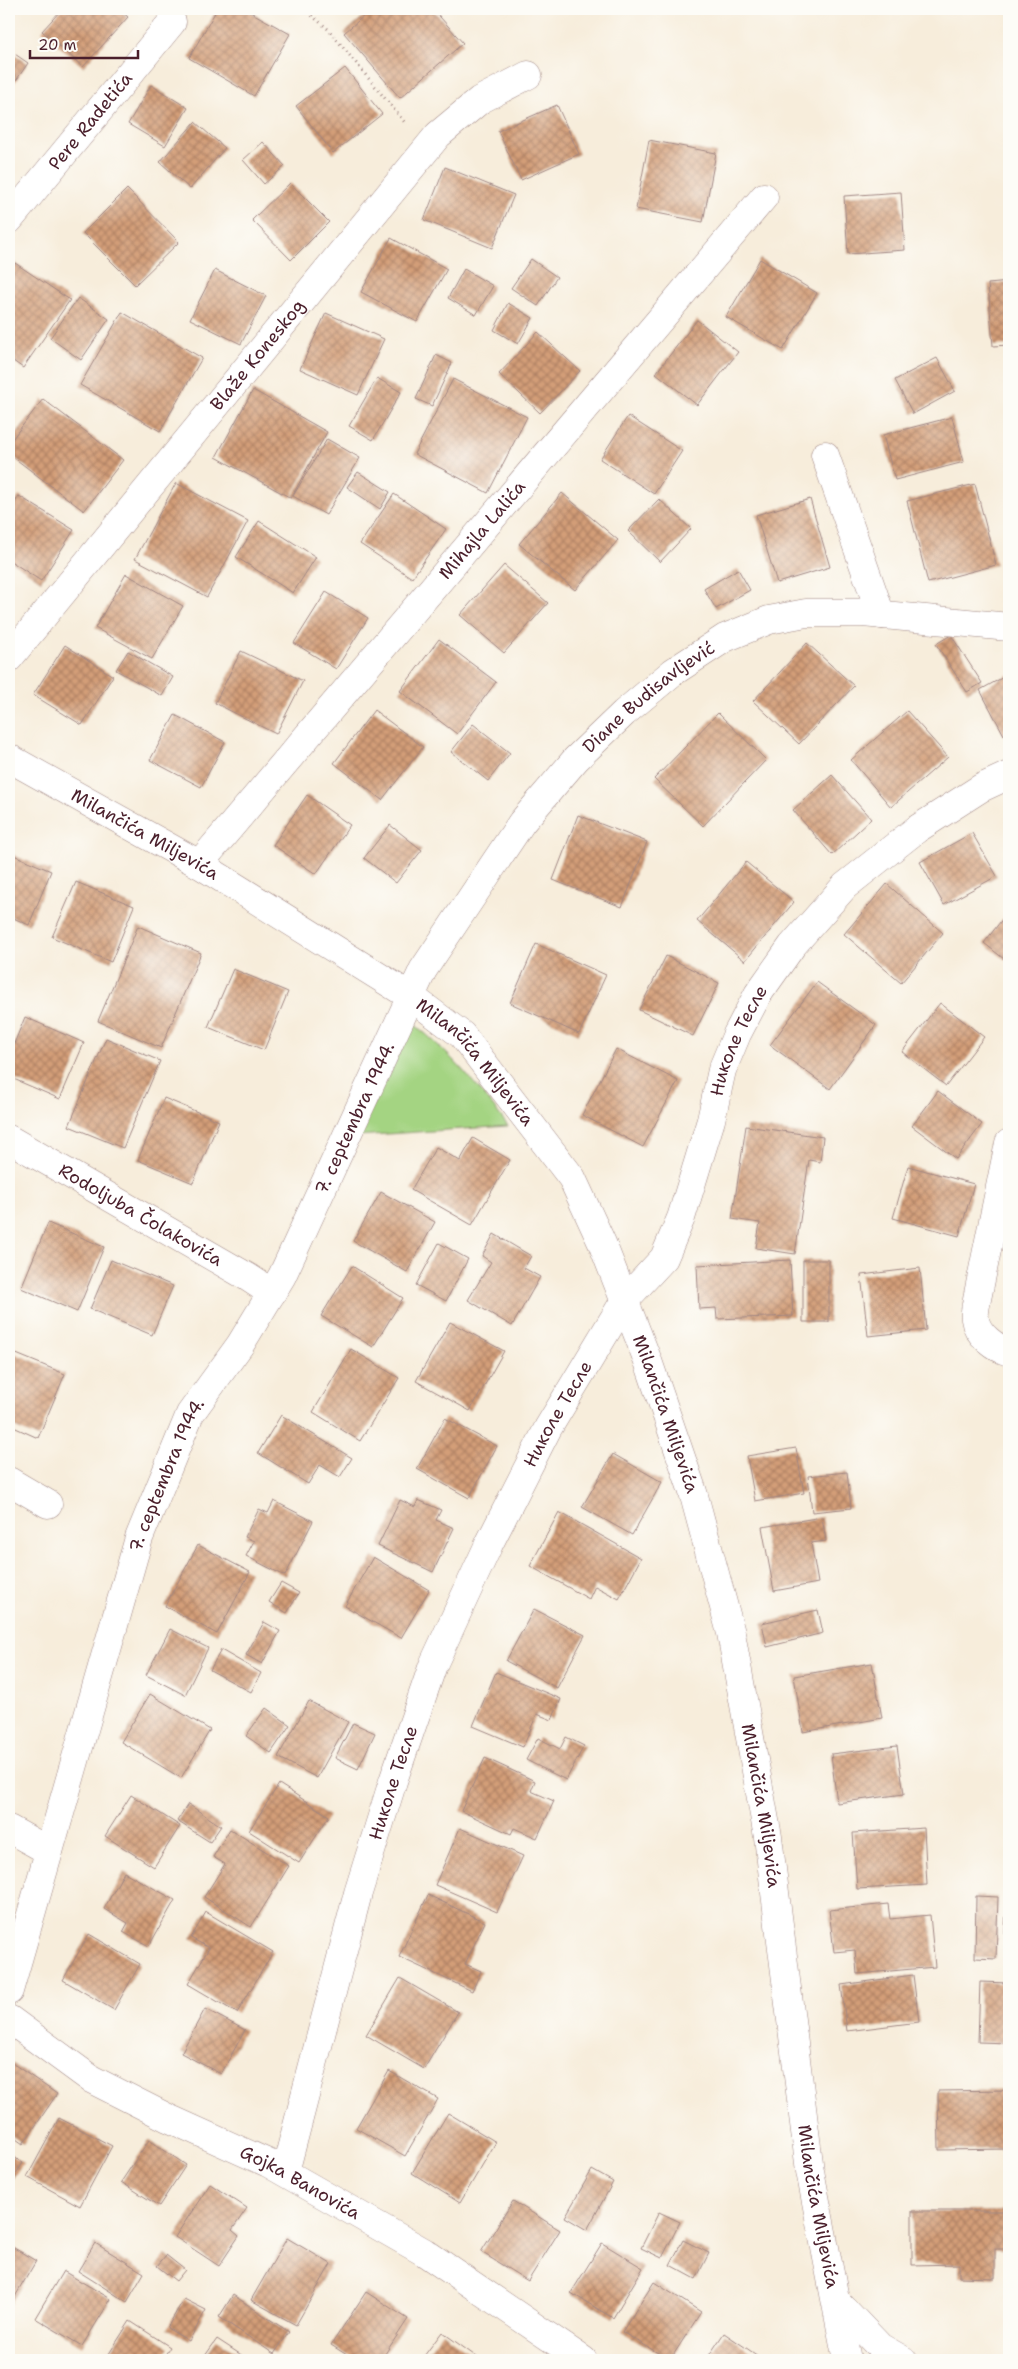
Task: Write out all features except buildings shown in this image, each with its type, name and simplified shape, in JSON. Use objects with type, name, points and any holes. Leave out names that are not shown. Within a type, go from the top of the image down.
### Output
[{"type":"street","name":"Pere Radetića","points":[[9,220],[172,22]]},
{"type":"street","name":"Blaže Koneskog","points":[[9,658],[438,135],[480,100],[528,75]]},
{"type":"street","name":"Mihajla Lalića","points":[[199,864],[764,196]]},
{"type":"street","points":[[825,454],[880,615]]},
{"type":"street","name":"Diane Budisavljević","points":[[410,996],[423,970],[522,822],[576,759],[624,713],[673,672],[725,638],[769,620],[806,613],[880,615],[1009,627]]},
{"type":"street","name":"Milančića Miljevića","points":[[9,758],[199,864],[410,996],[462,1035],[572,1178],[625,1300],[694,1492],[731,1633],[769,1846],[810,2171],[847,2360]]},
{"type":"street","name":"Николе Тесле","points":[[285,2172],[358,1893],[393,1781],[433,1666],[489,1544],[548,1428],[625,1300],[664,1258],[681,1218],[711,1120],[722,1070],[737,1034],[758,994],[792,946],[845,886],[917,829],[980,788],[1009,775]]},
{"type":"street","name":"7. сeptembra 1944.","points":[[9,1991],[139,1538],[190,1414],[240,1345],[282,1276],[410,996]]},
{"type":"street","name":"Rodoljuba Čolakovića","points":[[9,1139],[246,1276],[272,1293]]},
{"type":"street","points":[[1009,1143],[975,1320],[981,1333],[1000,1349],[1009,1352]]},
{"type":"street","points":[[9,1481],[48,1504]]},
{"type":"street","points":[[9,1829],[49,1850]]},
{"type":"street","name":"Gojka Banovića","points":[[9,2019],[91,2079],[168,2118],[285,2172],[424,2252],[583,2360]]},
{"type":"street","points":[[836,2301],[880,2347],[903,2360]]},
{"type":"path","points":[[304,9],[328,29],[427,149]]},
{"type":"green space","points":[[414,1024],[464,1072],[508,1126],[357,1136]]}]
